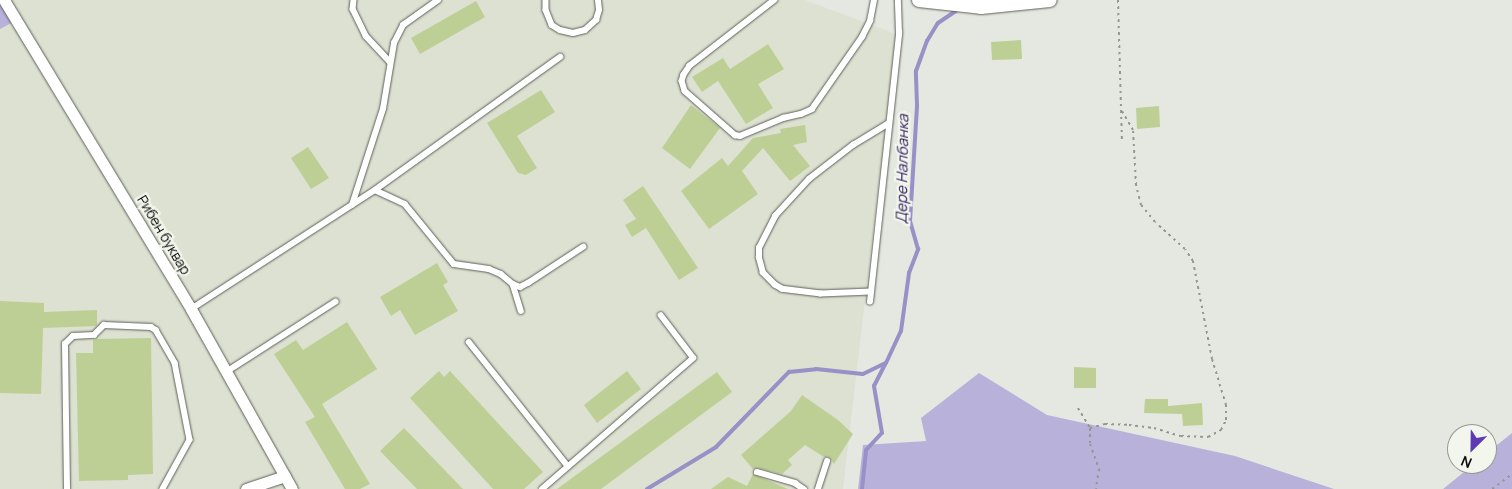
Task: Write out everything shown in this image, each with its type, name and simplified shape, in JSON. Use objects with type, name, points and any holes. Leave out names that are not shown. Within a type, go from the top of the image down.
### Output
[{"type":"street","name":"Рибен буквар","points":[[4,0],[191,309],[292,489]]},
{"type":"street","points":[[919,0],[980,6],[1050,0]]},
{"type":"street","points":[[246,489],[285,476]]},
{"type":"lane","points":[[354,0],[354,13],[366,36],[390,62]]},
{"type":"lane","points":[[352,205],[383,109],[394,43],[403,25],[438,0]]},
{"type":"lane","points":[[546,0],[546,10],[552,25],[560,30],[573,33],[591,26],[598,15],[598,0]]},
{"type":"lane","points":[[775,0],[690,66],[682,81],[685,92],[735,135],[740,136],[767,123],[801,114],[812,109],[862,37],[870,21],[874,0]]},
{"type":"lane","points":[[870,302],[899,33],[898,0]]},
{"type":"lane","points":[[191,309],[375,190],[560,57]]},
{"type":"lane","points":[[871,292],[821,294],[782,289],[763,274],[759,258],[759,248],[775,216],[809,180],[853,145],[889,123]]},
{"type":"lane","points":[[375,190],[405,204],[454,264],[489,269],[501,274],[520,287],[528,284],[584,248]]},
{"type":"lane","points":[[513,284],[521,311]]},
{"type":"lane","points":[[226,372],[335,302]]},
{"type":"lane","points":[[542,489],[693,358],[661,316]]},
{"type":"lane","points":[[67,489],[65,344],[73,336],[94,335],[104,325],[151,327],[156,330],[176,363],[190,440],[163,489]]},
{"type":"lane","points":[[469,342],[568,466]]},
{"type":"lane","points":[[818,489],[827,461]]},
{"type":"lane","points":[[757,472],[795,483],[804,489]]},
{"type":"path","points":[[1118,0],[1122,141]]},
{"type":"path","points":[[1090,428],[1105,424],[1129,425],[1154,428],[1182,436],[1208,437],[1221,430],[1226,420],[1226,405],[1212,359],[1193,261],[1186,249],[1155,222],[1141,205],[1136,186],[1133,130],[1122,111]]},
{"type":"path","points":[[1078,408],[1090,428],[1090,444],[1099,469],[1096,489]]},
{"type":"path","points":[[1492,489],[1512,474]]},
{"type":"shaded area","points":[[0,0],[805,0],[896,34],[843,489],[0,489]]},
{"type":"shaded area","points":[[0,0],[15,21],[0,29]]},
{"type":"shaded area","points":[[979,373],[1047,415],[1235,456],[1334,489],[858,489],[863,445],[926,441],[921,418]]},
{"type":"shaded area","points":[[1512,433],[1512,489],[1443,489],[1462,474],[1497,474],[1497,445]]},
{"type":"building","points":[[476,1],[485,17],[420,54],[411,38]]},
{"type":"building","points":[[1021,40],[1022,59],[992,60],[991,42]]},
{"type":"building","points":[[768,44],[784,69],[758,84],[773,108],[746,124],[718,81],[702,92],[692,77],[723,58],[730,69]]},
{"type":"building","points":[[541,90],[555,112],[517,136],[537,168],[526,175],[518,173],[487,123]]},
{"type":"building","points":[[691,105],[720,128],[690,169],[662,148]]},
{"type":"building","points":[[1159,106],[1160,127],[1137,129],[1136,108]]},
{"type":"building","points":[[805,125],[807,142],[793,145],[810,166],[790,181],[763,148],[742,171],[758,194],[709,229],[681,191],[722,158],[728,166],[753,138],[781,133],[780,129]]},
{"type":"building","points":[[308,147],[329,178],[311,189],[291,158]]},
{"type":"building","points":[[643,186],[698,268],[679,280],[646,228],[632,237],[625,225],[636,219],[623,200]]},
{"type":"building","points":[[437,263],[448,282],[443,285],[458,311],[415,335],[400,310],[391,316],[380,297]]},
{"type":"building","points":[[0,301],[44,303],[44,312],[97,310],[97,326],[43,328],[41,394],[0,393]]},
{"type":"building","points":[[347,322],[377,369],[322,404],[370,484],[360,489],[345,489],[305,422],[315,417],[274,354],[296,340],[303,350]]},
{"type":"building","points":[[151,338],[153,474],[128,475],[128,480],[79,481],[76,353],[93,353],[93,340],[97,339]]},
{"type":"building","points":[[1074,367],[1096,368],[1096,388],[1074,388]]},
{"type":"building","points":[[439,371],[444,377],[450,371],[543,472],[524,489],[493,489],[410,398]]},
{"type":"building","points":[[627,371],[641,389],[597,423],[584,405]]},
{"type":"building","points":[[717,372],[732,392],[601,489],[557,489]]},
{"type":"building","points":[[802,395],[838,420],[853,434],[834,464],[829,457],[824,457],[805,445],[788,460],[792,465],[782,474],[758,468],[753,469],[741,455],[791,411]]},
{"type":"building","points":[[1145,399],[1168,399],[1168,406],[1202,403],[1203,425],[1183,426],[1182,414],[1144,413]]},
{"type":"building","points":[[404,428],[463,489],[417,489],[380,451]]},
{"type":"building","points":[[753,474],[788,489],[711,489],[728,477],[747,486]]},
{"type":"waterway","name":"Дере Налбанка","points":[[647,489],[716,447],[789,372],[816,369],[863,374],[886,363],[901,331],[909,273],[918,249],[910,221],[917,105],[916,71],[927,41],[938,23],[959,9]]},
{"type":"waterway","points":[[862,489],[866,450],[882,433],[874,386],[885,364]]}]
